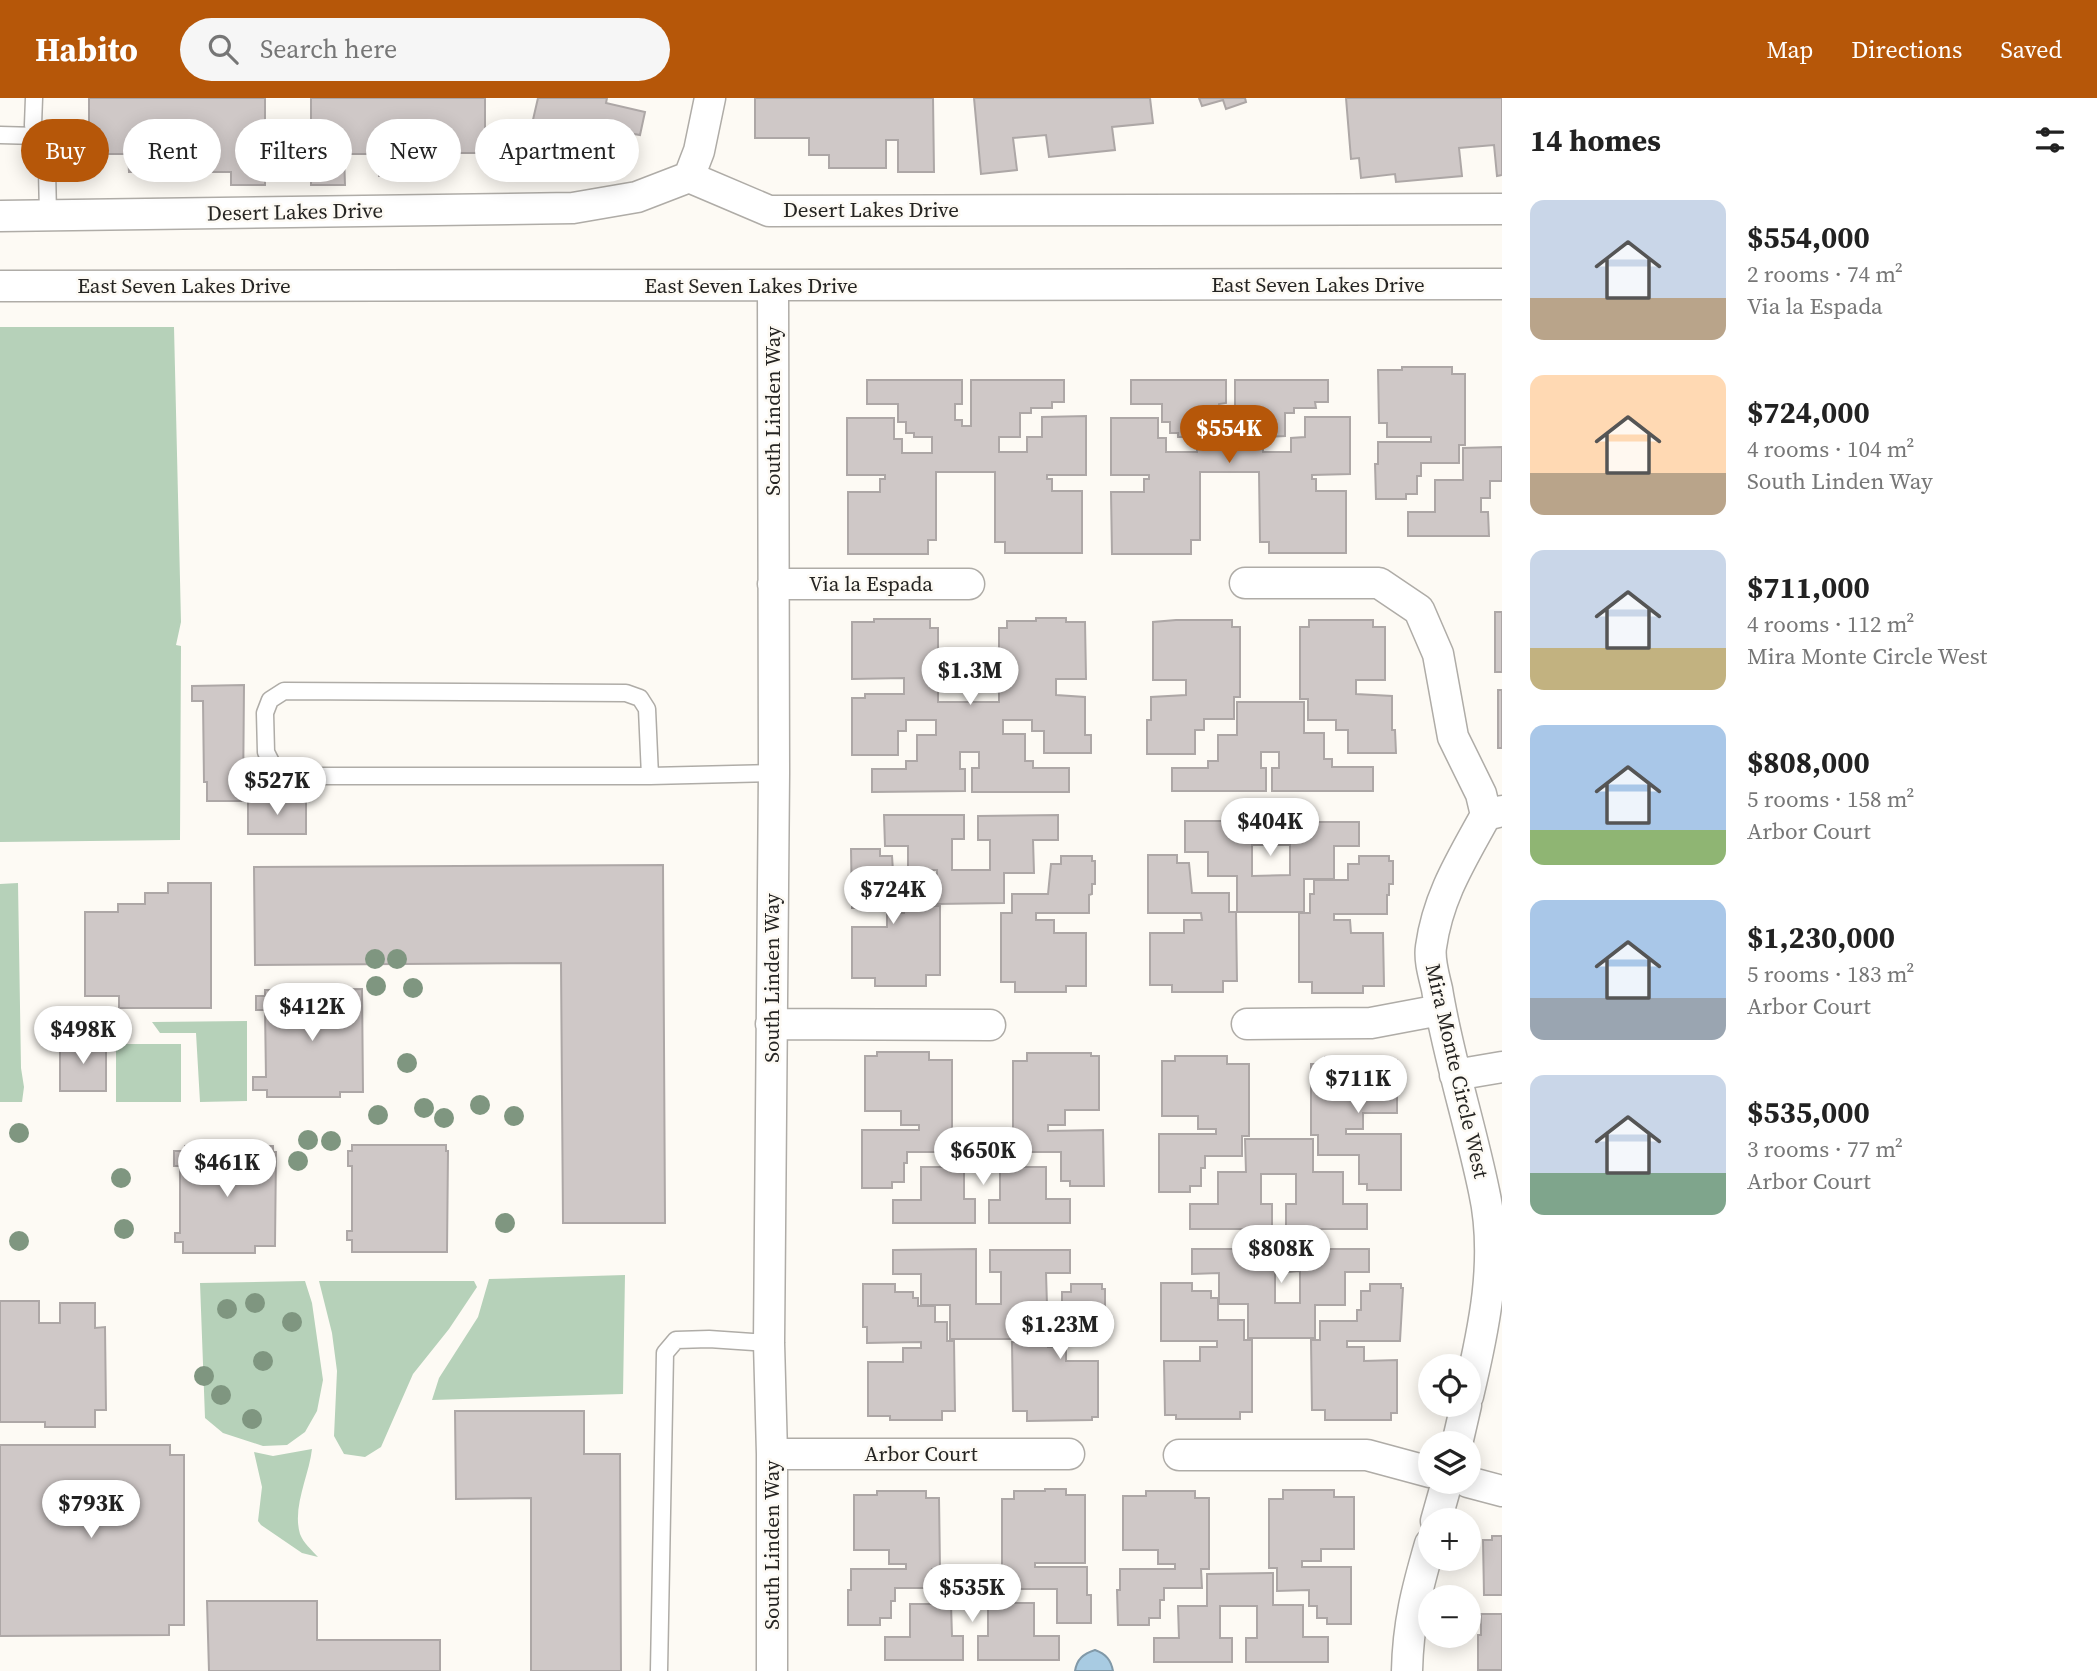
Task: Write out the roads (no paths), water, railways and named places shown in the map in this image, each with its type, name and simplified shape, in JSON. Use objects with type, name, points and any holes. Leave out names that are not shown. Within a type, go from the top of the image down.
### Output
[{"type":"street","points":[[689,177],[699,151],[710,98]]},
{"type":"street","name":"Desert Lakes Drive","points":[[0,216],[573,208],[637,197],[689,177],[769,211],[1502,209]]},
{"type":"street","name":"East Seven Lakes Drive","points":[[0,286],[1502,285]]},
{"type":"street","name":"South Linden Way","points":[[772,1671],[769,1343],[774,773],[773,286]]},
{"type":"street","points":[[1245,583],[1379,583],[1419,610],[1438,654],[1454,737],[1481,794],[1494,813]]},
{"type":"street","name":"Via la Espada","points":[[773,584],[969,584]]},
{"type":"street","name":"Mira Monte Circle West","points":[[1478,1354],[1491,1261],[1485,1193],[1440,1010],[1430,950],[1440,905],[1494,813]]},
{"type":"street","points":[[1247,1024],[1371,1023],[1440,1010]]},
{"type":"street","points":[[771,1024],[990,1025]]},
{"type":"street","points":[[1455,1075],[1502,1067]]},
{"type":"street","name":"Arbor Court","points":[[772,1454],[1069,1454]]},
{"type":"street","points":[[1179,1455],[1367,1455],[1418,1469]]},
{"type":"street","points":[[1481,1485],[1502,1491]]},
{"type":"street","points":[[1407,1671],[1408,1635],[1422,1571]]},
{"type":"lane","points":[[33,119],[34,98]]},
{"type":"lane","points":[[0,135],[21,136]]},
{"type":"lane","points":[[47,182],[48,215]]},
{"type":"lane","points":[[650,776],[648,709],[640,698],[626,693],[284,691],[270,700],[265,713],[266,752],[274,768],[287,776],[650,776],[774,773]]},
{"type":"lane","points":[[659,1671],[665,1353],[676,1340],[769,1343]]},
{"type":"water","points":[[1095,1650],[1107,1658],[1113,1671],[1075,1671],[1081,1658]]}]
